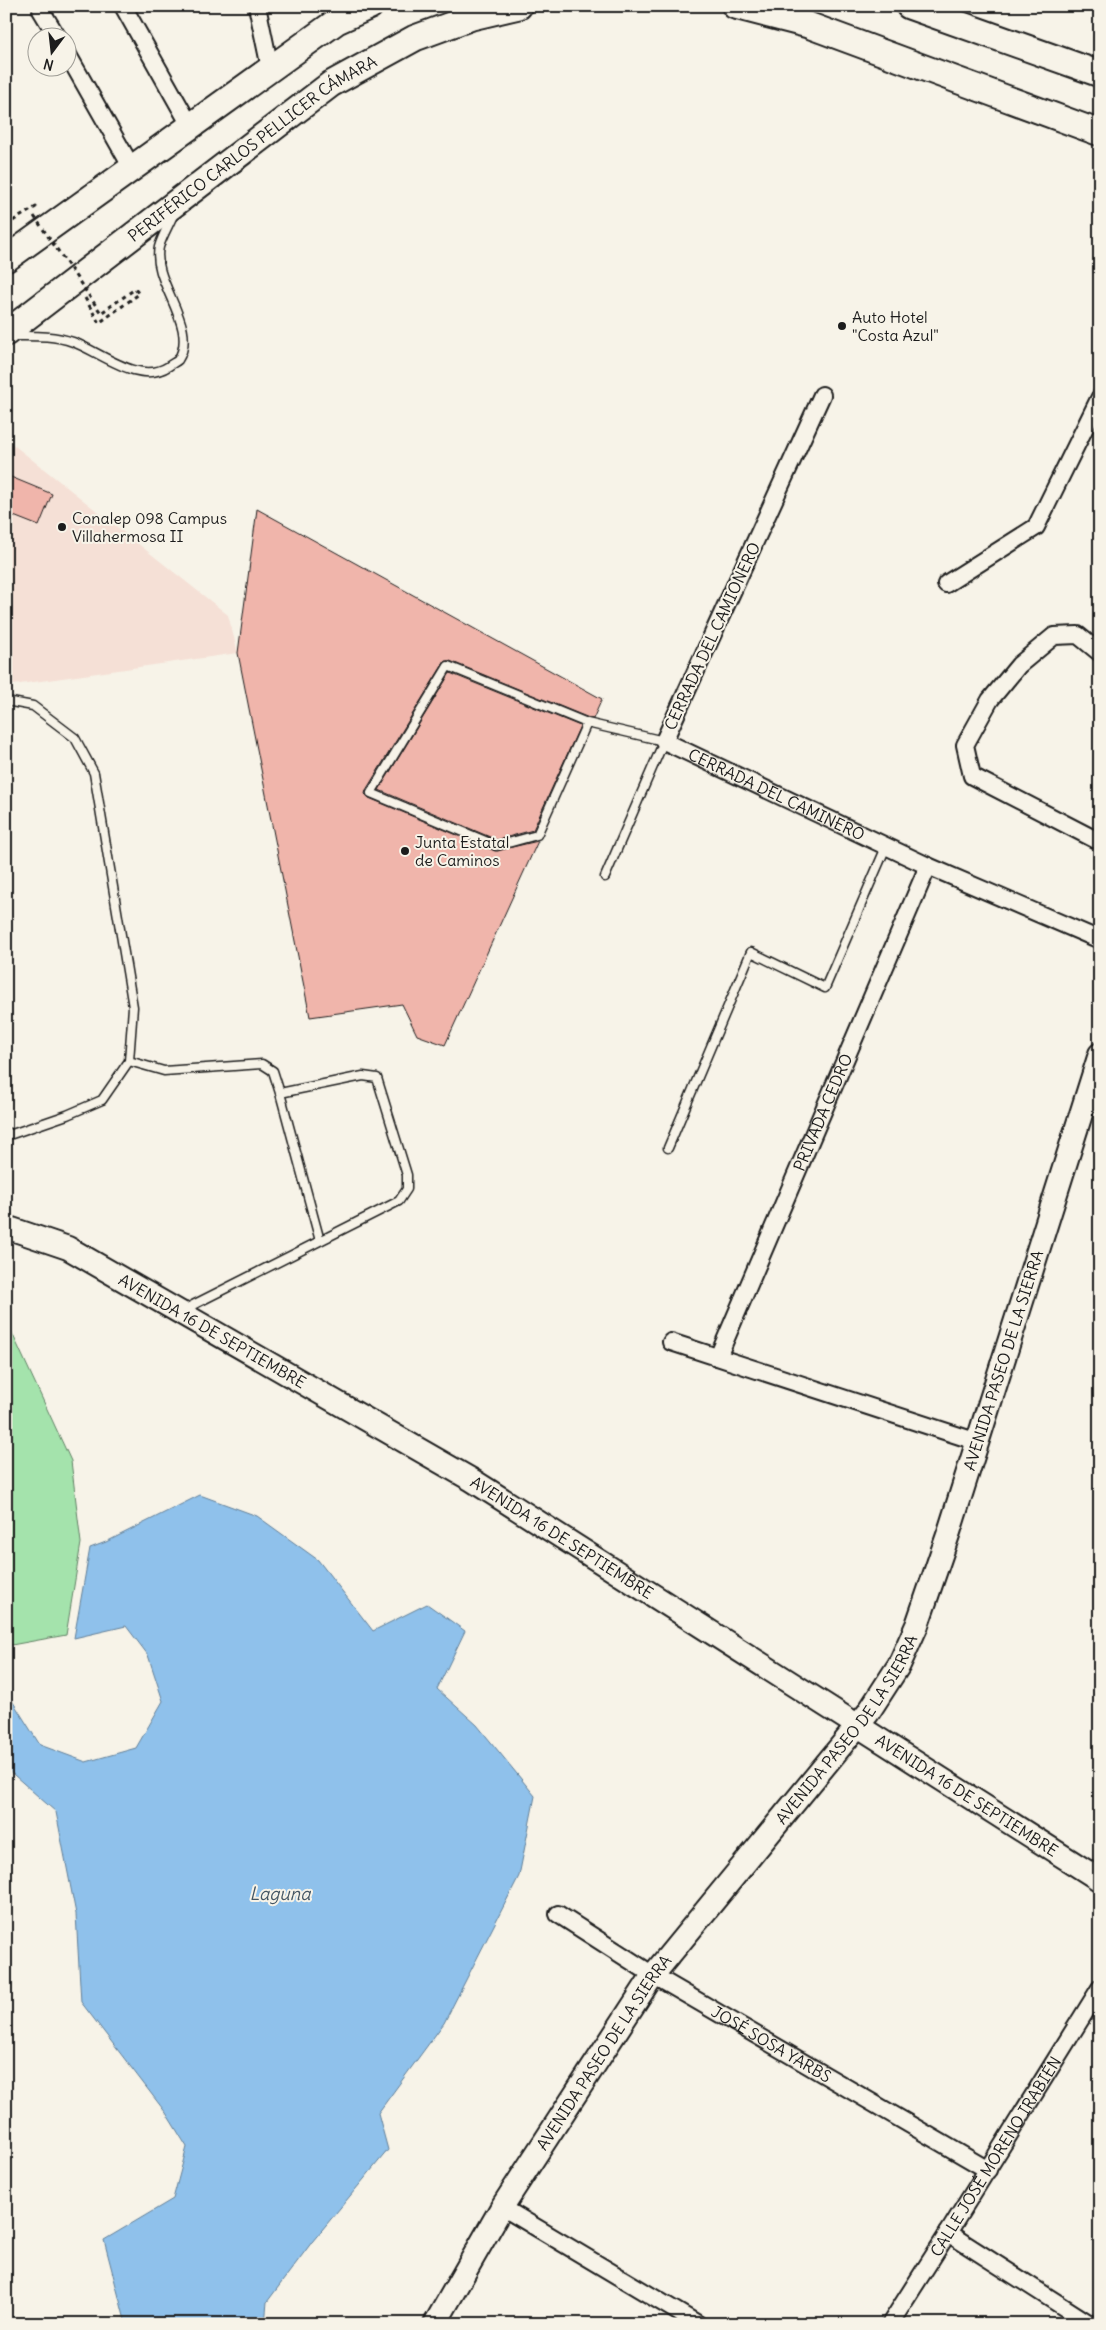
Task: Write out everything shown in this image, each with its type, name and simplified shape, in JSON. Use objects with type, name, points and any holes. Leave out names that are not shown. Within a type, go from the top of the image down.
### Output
[{"type":"main road","points":[[6,259],[191,127],[337,17],[370,6]]},
{"type":"main road","name":"PERIFÉRICO CARLOS PELLICER CÁMARA","points":[[6,332],[330,84],[415,38],[472,17],[519,6]]},
{"type":"main road","points":[[735,6],[808,24],[1100,133]]},
{"type":"main road","points":[[909,6],[1100,74]]},
{"type":"main road","name":"AVENIDA PASEO DE LA SIERRA","points":[[435,2324],[502,2206],[653,1975],[857,1726],[890,1681],[909,1646],[934,1578],[978,1442],[1100,1054]]},
{"type":"main road","name":"AVENIDA 16 DE SEPTIEMBRE","points":[[6,1227],[68,1248],[472,1480],[1100,1880]]},
{"type":"street","points":[[122,6],[191,127]]},
{"type":"street","points":[[257,6],[270,68]]},
{"type":"street","points":[[42,10],[52,28]]},
{"type":"street","points":[[78,73],[132,168]]},
{"type":"street","name":"CERRADA DEL CAMIONERO","points":[[664,741],[822,395]]},
{"type":"street","points":[[946,584],[1036,527],[1100,396]]},
{"type":"street","points":[[1100,653],[1078,635],[1054,636],[1019,665],[990,700],[965,745],[972,776],[1100,842]]},
{"type":"street","name":"CERRADA DEL CAMINERO","points":[[664,741],[886,847],[1100,940]]},
{"type":"street","name":"PRIVADA CEDRO","points":[[718,1357],[928,866]]},
{"type":"street","points":[[671,1342],[978,1442]]},
{"type":"street","name":"JOSÉ SOSA YARBS","points":[[558,1914],[653,1975],[988,2170]]},
{"type":"street","name":"CALLE JOSÉ MORENO IRABIÉN","points":[[890,2324],[1100,1988]]},
{"type":"street","points":[[502,2206],[698,2324]]},
{"type":"street","points":[[948,2234],[1090,2324]]},
{"type":"lane","points":[[6,336],[47,335],[75,343],[103,358],[134,370],[160,372],[178,360],[185,337],[161,270],[159,248],[178,201]]},
{"type":"lane","name":"CERRADA DEL CAMINERO","points":[[587,723],[537,835],[497,846],[371,793],[448,666],[587,723],[664,741]]},
{"type":"lane","points":[[6,701],[33,706],[75,738],[94,773],[132,1007],[129,1061],[102,1100],[67,1115],[12,1134],[6,1132]]},
{"type":"lane","name":"CERRADA DEL CAMIONERO","points":[[605,878],[664,741]]},
{"type":"lane","points":[[668,1148],[751,952],[825,988],[886,847]]},
{"type":"lane","points":[[129,1061],[164,1071],[262,1064],[273,1071],[320,1241]]},
{"type":"lane","points":[[179,1312],[400,1201],[407,1189],[407,1175],[377,1078],[363,1076],[280,1093]]},
{"type":"path","points":[[6,225],[36,207]]},
{"type":"path","points":[[34,216],[101,313],[135,289],[140,294],[99,323],[75,280]]},
{"type":"shaded area","name":"Conalep 098 Campus Villahermosa II","points":[[6,439],[228,615],[238,653],[6,686]]},
{"type":"green space","points":[[6,1320],[71,1461],[81,1543],[66,1635],[6,1646]]},
{"type":"water","name":"Laguna","points":[[200,1495],[257,1516],[318,1560],[373,1631],[427,1604],[465,1631],[437,1689],[477,1725],[535,1796],[519,1876],[444,2023],[378,2113],[388,2150],[312,2242],[267,2302],[265,2324],[126,2324],[104,2240],[173,2199],[187,2147],[166,2113],[81,2002],[76,1914],[56,1812],[6,1768],[6,1691],[40,1745],[86,1762],[136,1748],[163,1701],[148,1655],[126,1626],[74,1638],[90,1548],[106,1542]]},
{"type":"building","points":[[6,475],[52,494],[39,526],[6,513]]},
{"type":"building","name":"Junta Estatal de Caminos","points":[[257,509],[602,699],[593,719],[450,661],[445,661],[366,790],[365,794],[369,798],[495,851],[538,841],[445,1045],[417,1035],[402,1004],[310,1017],[238,653]]},
{"type":"building","points":[[450,673],[580,726],[533,830],[497,840],[379,790]]},
{"type":"place","name":"Auto Hotel \"Costa Azul\"","points":[[842,326]]},
{"type":"place","name":"Conalep 098 Campus Villahermosa II","points":[[62,527]]},
{"type":"place","name":"Junta Estatal de Caminos","points":[[405,851]]}]
